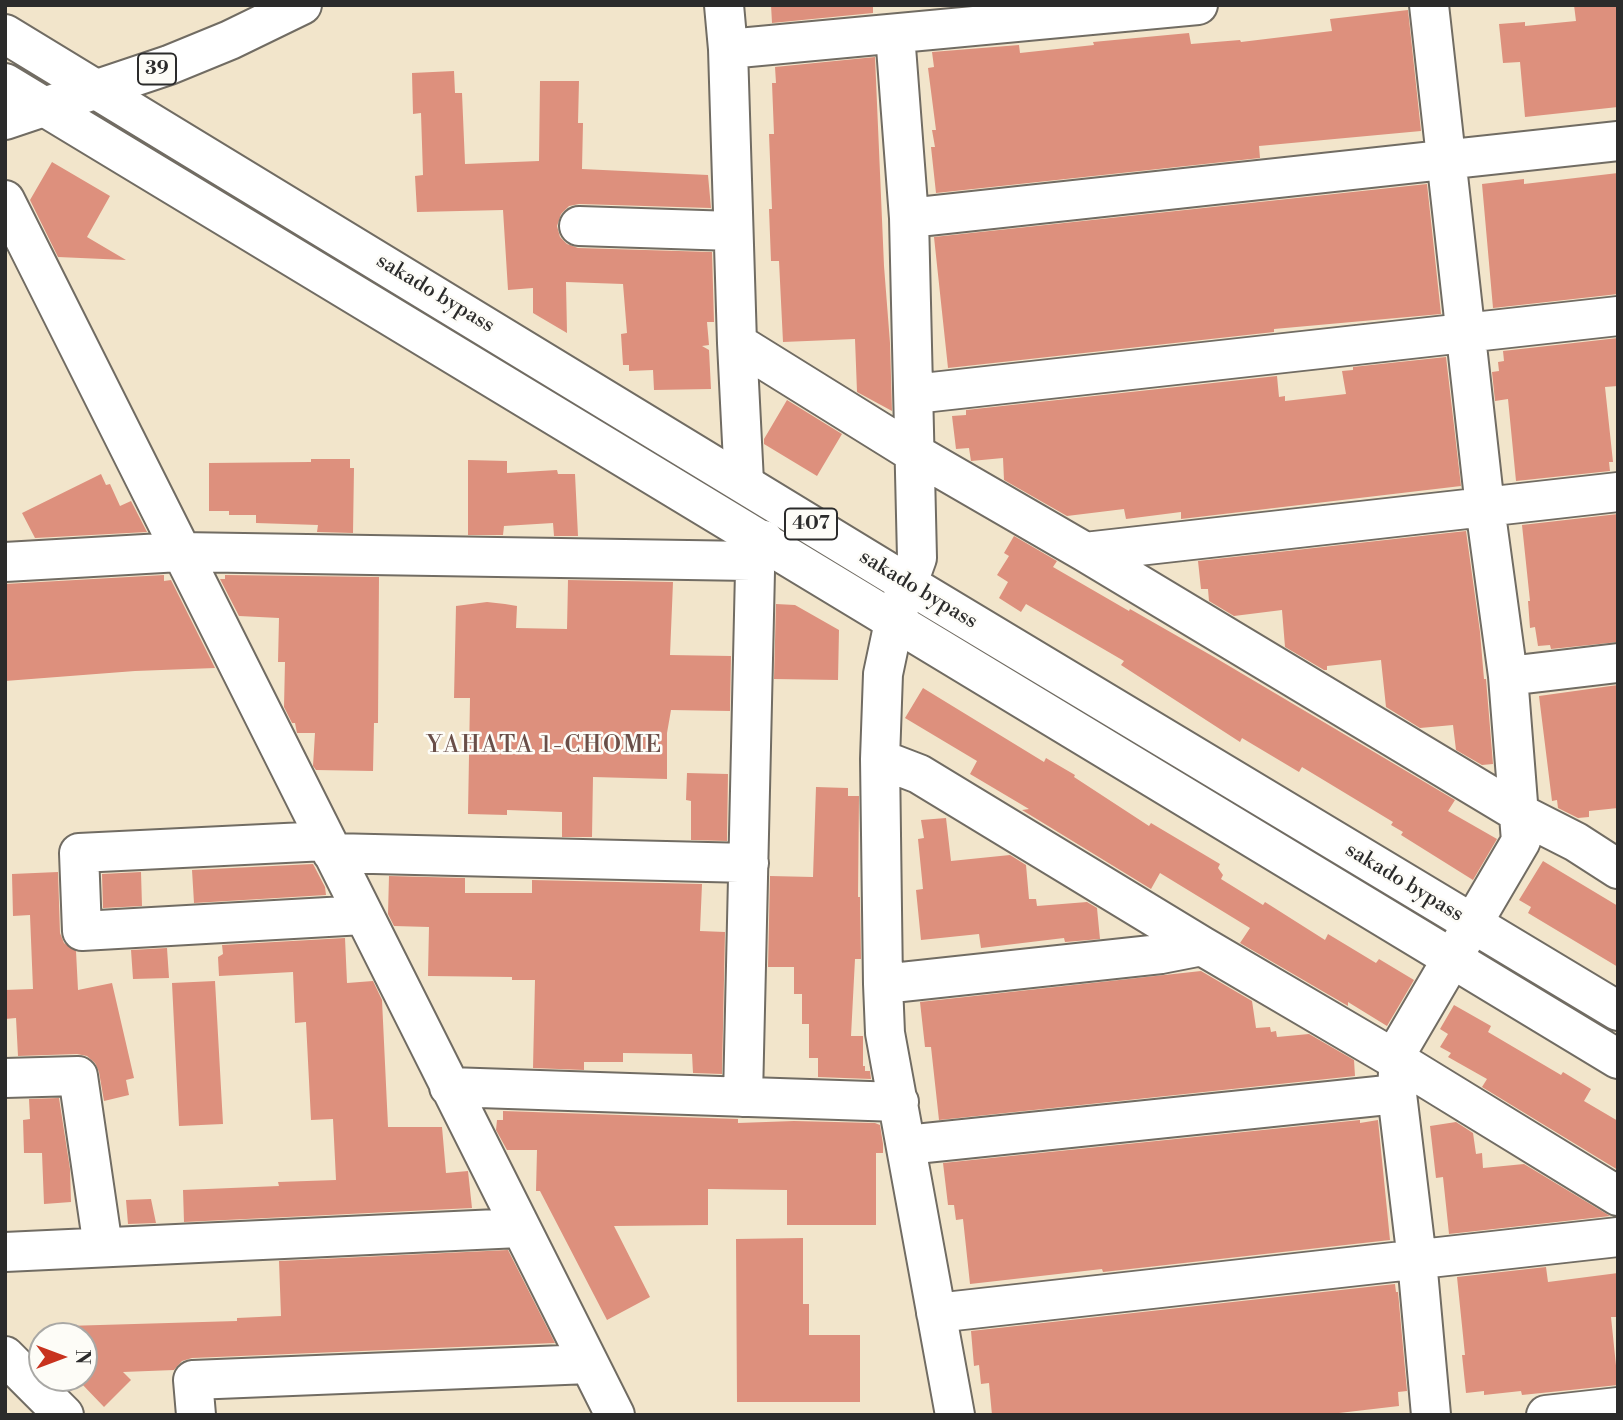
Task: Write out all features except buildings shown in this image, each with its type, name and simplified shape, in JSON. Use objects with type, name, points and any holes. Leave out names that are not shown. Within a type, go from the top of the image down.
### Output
[{"type":"main road","name":"39","points":[[5,120],[169,65],[230,40],[302,5]]},
{"type":"main road","points":[[724,5],[729,49],[733,231],[744,482]]},
{"type":"main road","points":[[729,49],[1196,5]]},
{"type":"main road","points":[[1429,5],[1485,507],[1508,676],[1521,841],[1399,1049],[1398,1077],[1432,1415]]},
{"type":"main road","name":"sakado bypass","points":[[5,34],[908,584],[1618,1011]]},
{"type":"main road","points":[[895,34],[909,218],[917,558],[894,622],[883,674],[880,759],[885,1033],[900,1102],[954,1415]]},
{"type":"main road","name":"sakado bypass","points":[[5,83],[758,550],[894,622],[1618,1059]]},
{"type":"main road","points":[[909,218],[1618,141]]},
{"type":"main road","points":[[5,200],[615,1415]]},
{"type":"main road","points":[[579,226],[733,231]]},
{"type":"main road","points":[[914,394],[1618,317]]},
{"type":"main road","points":[[737,343],[914,453],[1085,552],[1519,813],[1576,842],[1618,869]]},
{"type":"main road","points":[[1085,552],[1618,492]]},
{"type":"main road","points":[[5,562],[180,552],[758,550],[755,571],[743,1097]]},
{"type":"main road","points":[[1508,676],[1618,663]]},
{"type":"main road","points":[[880,759],[919,774],[1202,946],[1398,1077],[1618,1196]]},
{"type":"main road","points":[[1576,842],[1618,833]]},
{"type":"main road","points":[[363,915],[82,931],[79,853],[329,846],[749,863]]},
{"type":"main road","points":[[883,984],[1161,954],[1202,946]]},
{"type":"main road","points":[[5,1078],[78,1076],[103,1247]]},
{"type":"main road","points":[[906,1145],[1398,1077]]},
{"type":"main road","points":[[449,1087],[900,1102]]},
{"type":"main road","points":[[5,1252],[519,1228]]},
{"type":"main road","points":[[936,1313],[1618,1237]]},
{"type":"main road","points":[[5,1356],[64,1415]]},
{"type":"main road","points":[[196,1415],[193,1380],[589,1364]]},
{"type":"main road","points":[[1546,1415],[1618,1407]]},
{"type":"district","name":"YAHATA 1-CHOME","points":[[545,746]]}]
